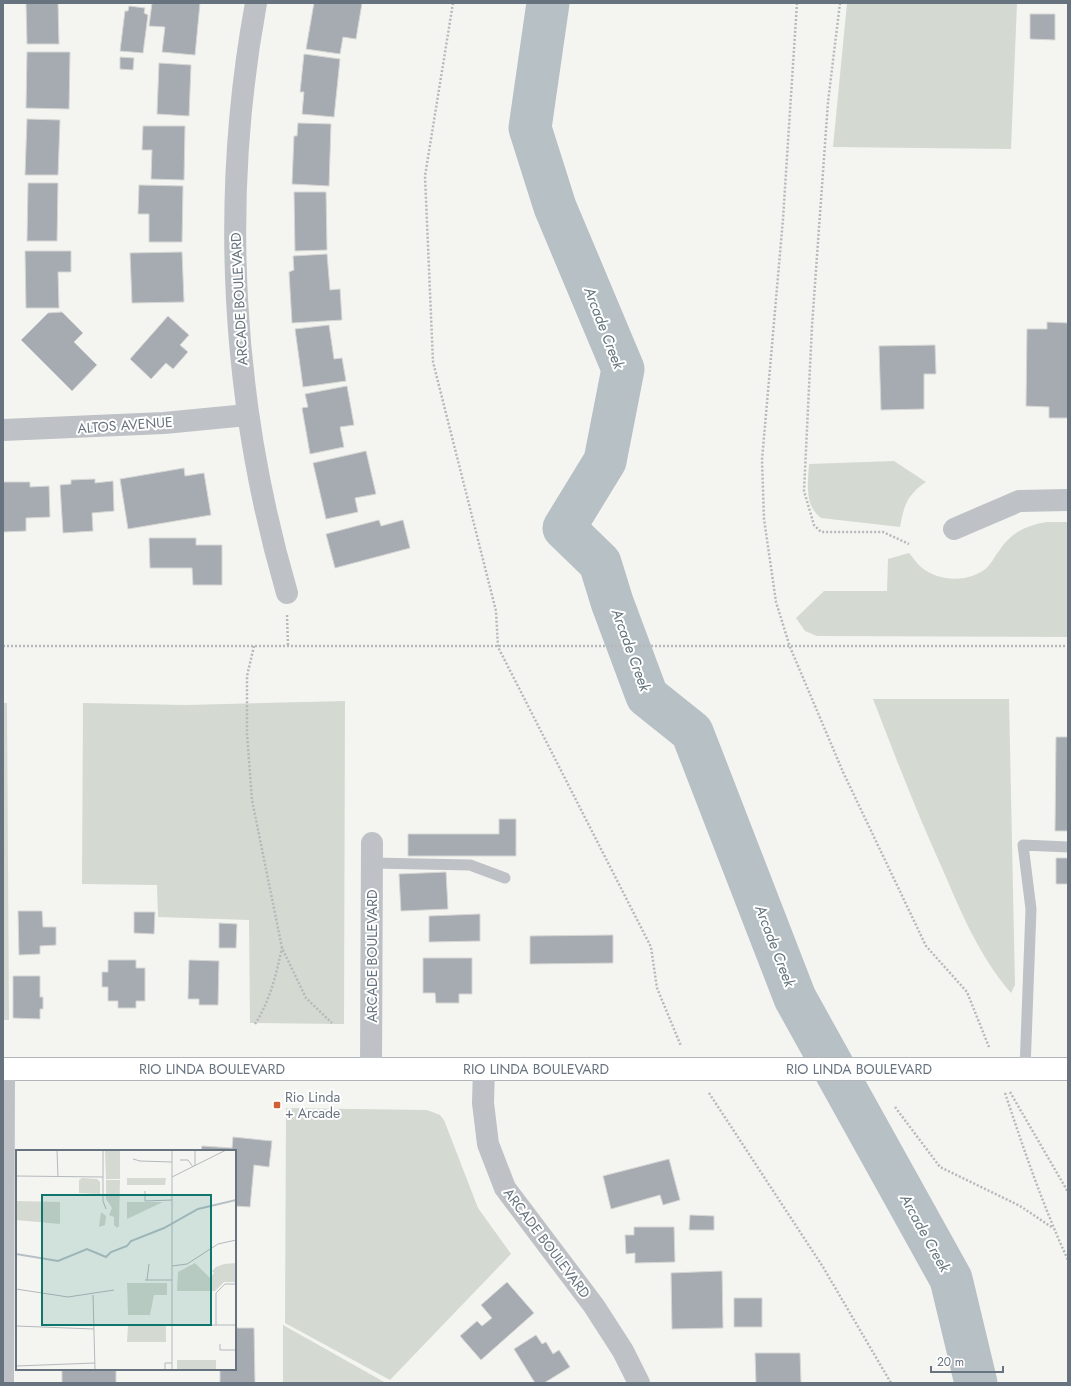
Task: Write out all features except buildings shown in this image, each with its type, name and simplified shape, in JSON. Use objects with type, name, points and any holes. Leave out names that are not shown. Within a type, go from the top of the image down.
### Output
[{"type":"main road","name":"RIO LINDA BOULEVARD","points":[[3,1069],[1068,1069]]},
{"type":"street","name":"ARCADE BOULEVARD","points":[[256,3],[249,41],[239,129],[234,217],[236,304],[248,415],[263,500],[287,593]]},
{"type":"street","name":"ALTOS AVENUE","points":[[3,430],[164,423],[248,415]]},
{"type":"street","points":[[954,528],[1019,501],[1068,500]]},
{"type":"street","name":"ARCADE BOULEVARD","points":[[371,1069],[372,853]]},
{"type":"street","points":[[3,1069],[3,1383]]},
{"type":"street","name":"ARCADE BOULEVARD","points":[[484,1069],[483,1103],[488,1144],[505,1188],[594,1306],[623,1351],[640,1383]]},
{"type":"lane","points":[[1025,1069],[1031,909],[1023,845],[1068,847]]},
{"type":"lane","points":[[372,853],[470,865],[505,878]]},
{"type":"path","points":[[454,3],[425,176],[433,362],[496,611],[498,647],[652,947],[658,988],[690,1068],[719,1106],[823,1267],[891,1383]]},
{"type":"path","points":[[797,3],[782,219],[762,460],[764,519],[776,602],[790,647],[843,772],[926,946],[967,992],[997,1069],[1030,1168],[1053,1229],[1068,1260]]},
{"type":"path","points":[[840,3],[828,102],[812,334],[804,491],[814,525],[821,532],[883,532],[909,544]]},
{"type":"path","points":[[287,593],[288,646]]},
{"type":"path","points":[[3,646],[1068,646]]},
{"type":"path","points":[[254,646],[247,676],[247,734],[252,800],[282,948],[306,998],[332,1023]]},
{"type":"path","points":[[255,1024],[263,1013],[271,993],[282,948]]},
{"type":"path","points":[[997,1069],[1068,1192]]},
{"type":"path","points":[[895,1107],[940,1167],[1020,1206],[1053,1229]]},
{"type":"shaded area","points":[[847,3],[1017,3],[1011,149],[833,147]]},
{"type":"shaded area","points":[[894,461],[926,482],[914,491],[907,501],[900,527],[821,518],[812,507],[808,493],[809,464]]},
{"type":"shaded area","points":[[1047,522],[1068,522],[1068,637],[817,636],[805,631],[796,618],[824,591],[887,591],[888,559],[909,553],[921,567],[928,572],[943,578],[952,579],[969,577],[977,574],[989,566],[1008,539],[1026,528]]},
{"type":"shaded area","points":[[873,699],[1009,699],[1015,985],[1011,993],[989,964],[964,917],[915,805]]},
{"type":"shaded area","points":[[345,701],[344,1024],[250,1023],[249,920],[158,917],[157,885],[82,884],[83,703],[185,705]]},
{"type":"shaded area","points":[[3,703],[7,703],[9,1020],[3,1020]]},
{"type":"shaded area","points":[[286,1108],[427,1110],[440,1115],[444,1120],[478,1208],[511,1254],[390,1380],[285,1323]]},
{"type":"shaded area","points":[[283,1325],[386,1383],[283,1383]]},
{"type":"waterway","name":"Arcade Creek","points":[[548,3],[530,128],[555,207],[623,369],[605,461],[564,528],[600,563],[612,602],[647,696],[692,732],[795,998],[951,1279],[976,1383]]},
{"type":"place","name":"Rio Linda + Arcade","points":[[277,1105]]}]
